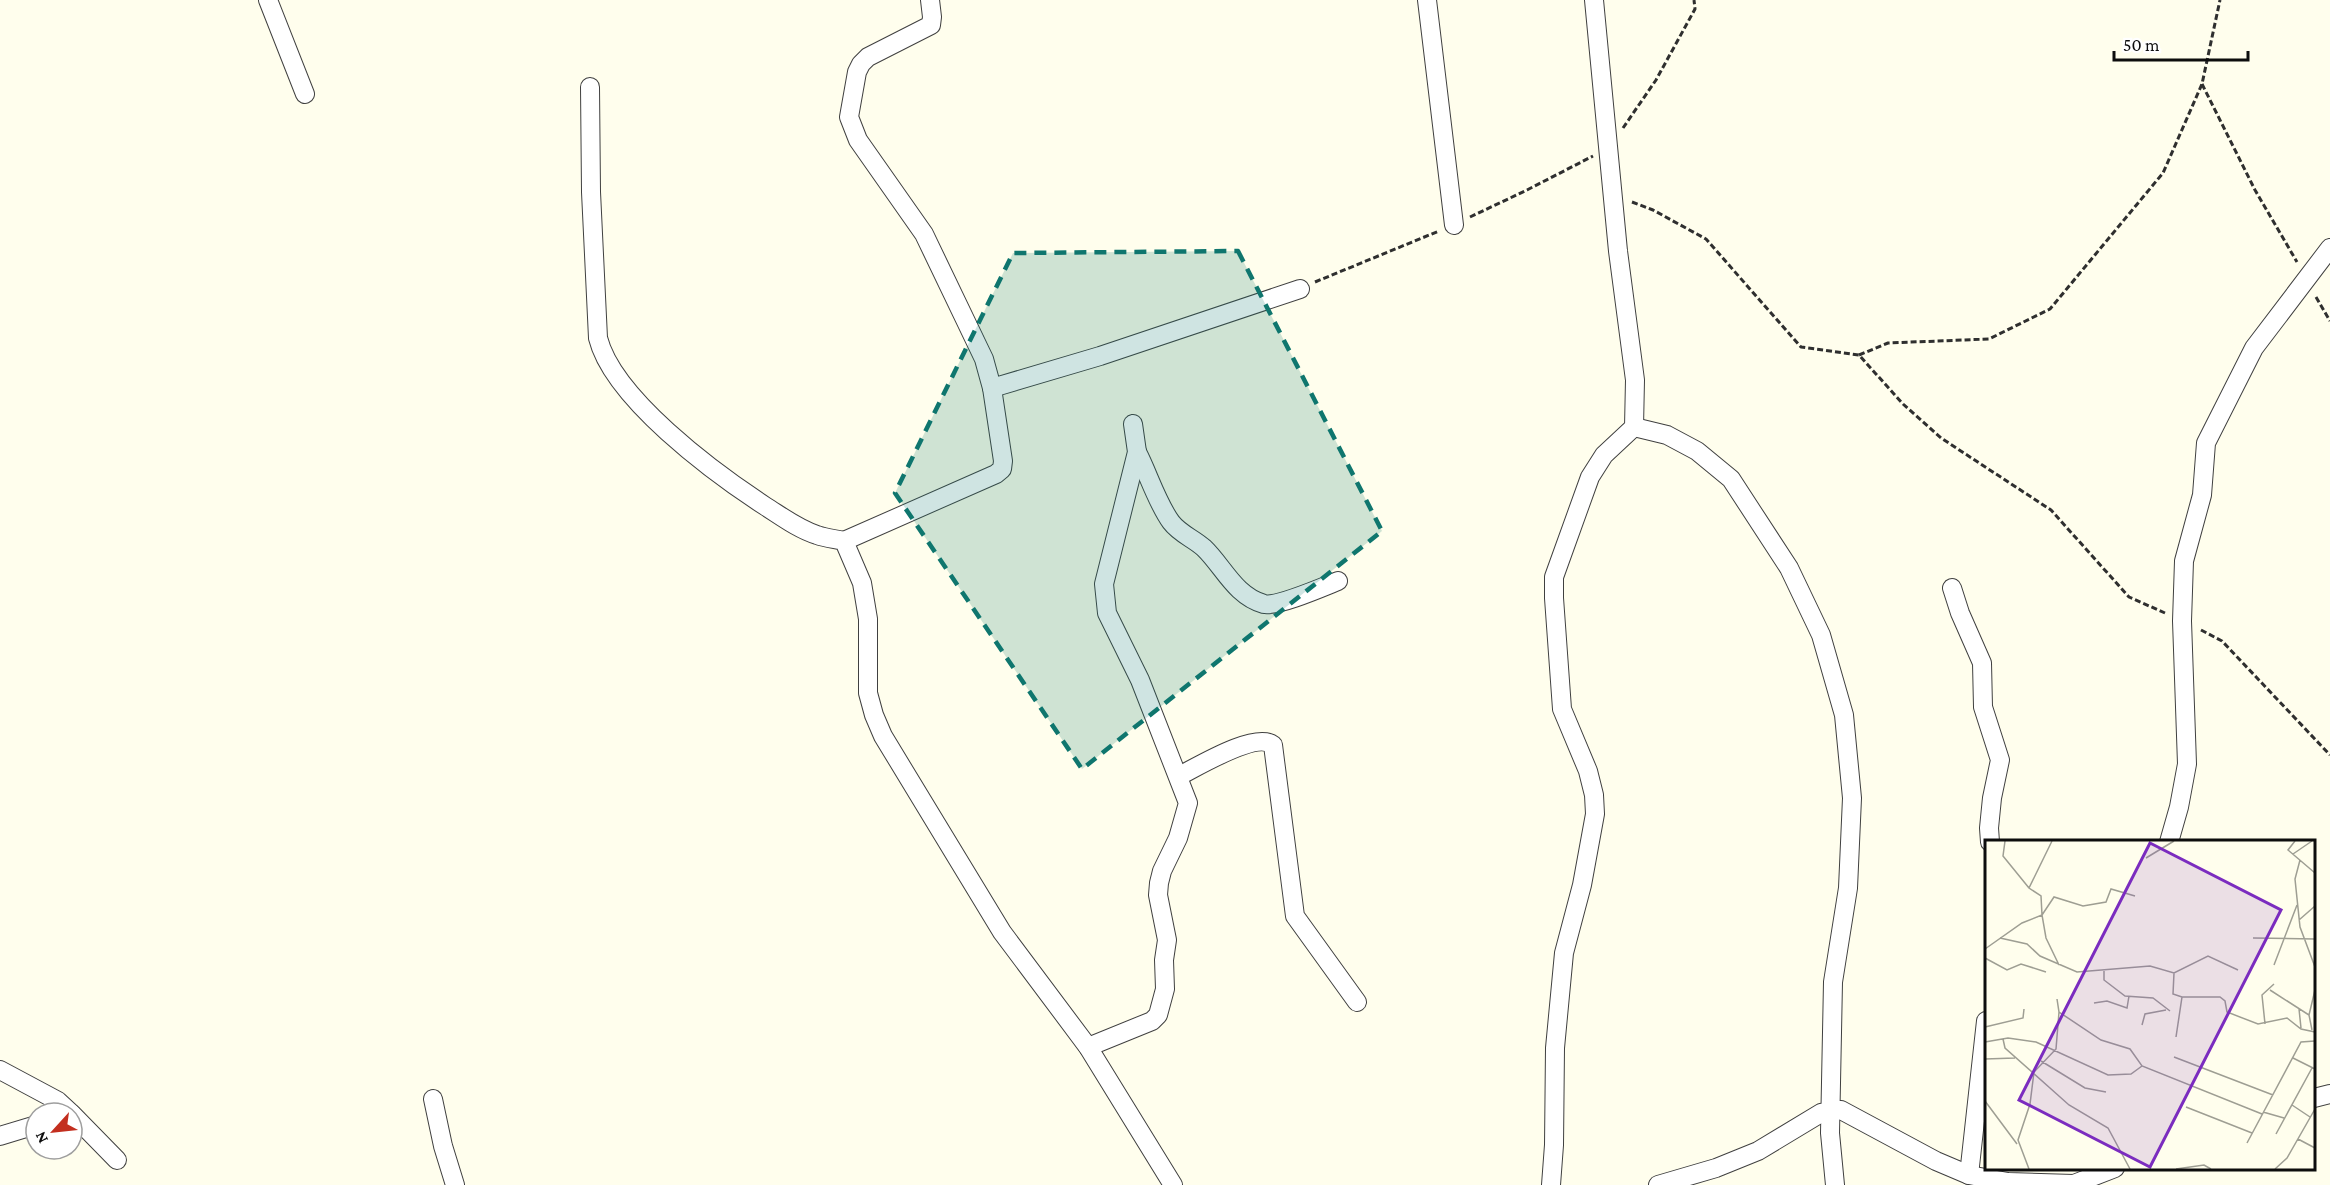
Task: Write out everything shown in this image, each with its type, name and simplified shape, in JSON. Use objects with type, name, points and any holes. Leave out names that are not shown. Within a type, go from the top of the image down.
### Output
[{"type":"street","points":[[268,0],[305,94]]},
{"type":"street","points":[[590,87],[591,192],[598,338],[602,353],[645,410],[699,458],[744,492],[789,521],[816,535],[844,541],[980,482],[1002,469],[1003,461],[992,388],[984,359],[924,234],[896,192],[869,159],[849,117],[857,72],[861,63],[868,57],[930,25],[932,17],[930,0]]},
{"type":"street","points":[[1427,0],[1454,225]]},
{"type":"street","points":[[1551,1185],[1554,1145],[1555,1047],[1564,953],[1582,885],[1595,814],[1594,795],[1588,771],[1562,709],[1554,577],[1590,477],[1604,455],[1634,427],[1635,380],[1613,196],[1594,0]]},
{"type":"street","points":[[2170,840],[2179,807],[2187,764],[2182,621],[2184,561],[2202,495],[2206,443],[2254,348],[2330,248]]},
{"type":"street","points":[[992,388],[1111,352],[1300,289]]},
{"type":"street","points":[[1133,424],[1137,452],[1171,522],[1180,532],[1203,548],[1244,594],[1265,604],[1289,599],[1338,581]]},
{"type":"street","points":[[1634,427],[1667,435],[1697,452],[1731,478],[1790,567],[1821,635],[1844,715],[1852,798],[1848,888],[1833,982],[1830,1133],[1835,1185]]},
{"type":"street","points":[[1088,1047],[1152,1021],[1158,1016],[1165,989],[1164,960],[1167,940],[1158,895],[1159,883],[1188,807],[1179,776],[1140,680],[1114,629],[1105,599],[1104,584],[1137,452]]},
{"type":"street","points":[[844,541],[862,583],[868,628],[868,693],[874,716],[883,736],[1002,932],[1088,1047],[1173,1185]]},
{"type":"street","points":[[1952,588],[1960,613],[1982,663],[1983,707],[2000,760],[1992,798],[1990,840]]},
{"type":"street","points":[[1179,776],[1241,746],[1263,742],[1270,742],[1273,745],[1295,916],[1357,1002]]},
{"type":"street","points":[[1969,1175],[1985,1030]]},
{"type":"street","points":[[0,1070],[58,1101]]},
{"type":"street","points":[[2315,1098],[2330,1094]]},
{"type":"street","points":[[433,1099],[443,1146],[456,1185]]},
{"type":"street","points":[[1658,1185],[1716,1168],[1758,1151],[1821,1113],[1831,1110],[1841,1110],[1936,1161],[1969,1175],[2008,1182],[2074,1185],[2110,1170]]},
{"type":"street","points":[[84,1127],[117,1160]]},
{"type":"street","points":[[0,1136],[24,1129]]},
{"type":"street","points":[[2074,1185],[2078,1170]]},
{"type":"path","points":[[1610,148],[1656,80],[1695,9],[1694,0]]},
{"type":"path","points":[[1613,196],[1653,210],[1706,238],[1802,347],[1858,355],[1888,343],[1989,339],[2050,309],[2163,173],[2202,84],[2220,0]]},
{"type":"path","points":[[2202,84],[2255,190],[2330,321]]},
{"type":"path","points":[[1858,355],[1903,404],[1941,438],[2051,510],[2129,597],[2222,640],[2330,755]]},
{"type":"highlighted area","points":[[1238,251],[1382,531],[1082,769],[895,493],[1013,253]]}]
